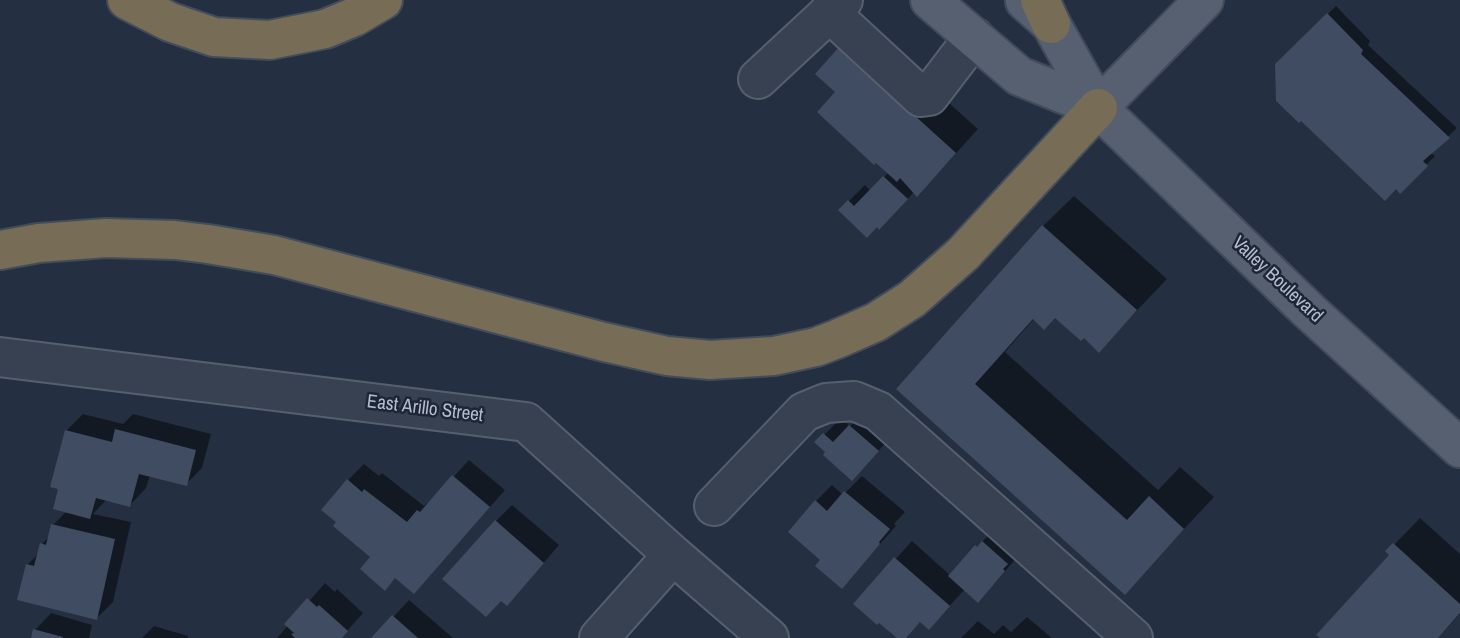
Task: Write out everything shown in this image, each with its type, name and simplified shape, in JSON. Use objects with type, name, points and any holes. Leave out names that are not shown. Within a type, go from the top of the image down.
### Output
[{"type":"highway","points":[[127,0],[170,22],[214,37],[270,40],[325,29],[354,17],[383,0]]},
{"type":"highway","points":[[0,250],[51,242],[106,238],[208,243],[274,255],[604,342],[667,356],[731,360],[774,356],[816,347],[837,339],[876,321],[912,299],[963,254],[1098,108]]},
{"type":"main road","name":"Valley Boulevard","points":[[930,0],[1019,76],[1098,108]]},
{"type":"main road","points":[[1098,108],[1203,0]]},
{"type":"main road","name":"Valley Boulevard","points":[[1038,8],[1098,108],[1308,310],[1460,448]]},
{"type":"street","points":[[758,79],[836,6],[921,97],[929,96],[974,37]]},
{"type":"street","name":"East Arillo Street","points":[[0,357],[526,422],[769,638]]},
{"type":"street","points":[[714,506],[804,412],[826,403],[854,401],[878,411],[1133,638]]},
{"type":"street","points":[[599,638],[673,555]]},
{"type":"building","points":[[1327,13],[1363,50],[1361,54],[1450,138],[1423,161],[1428,166],[1400,194],[1396,189],[1385,201],[1301,121],[1299,123],[1276,101],[1275,64]]},
{"type":"building","points":[[839,47],[956,153],[917,197],[900,178],[897,182],[876,163],[874,165],[817,112],[835,92],[815,74]]},
{"type":"building","points":[[883,176],[908,199],[879,230],[877,227],[867,238],[838,210],[848,200],[854,206]]},
{"type":"building","points":[[1042,225],[1137,310],[1099,353],[1084,338],[1081,341],[1055,318],[1044,330],[1033,319],[975,384],[1127,520],[1149,496],[1184,529],[1125,595],[896,389]]},
{"type":"building","points":[[849,425],[879,451],[852,481],[823,455],[825,452],[814,442],[823,433],[833,442]]},
{"type":"building","points":[[115,429],[196,450],[187,486],[139,474],[130,507],[96,498],[90,519],[53,509],[58,489],[50,487],[65,430],[112,442]]},
{"type":"building","points":[[452,475],[490,507],[414,594],[395,578],[385,591],[360,569],[370,557],[333,526],[336,522],[321,510],[347,479],[407,522],[417,510],[420,512]]},
{"type":"building","points":[[844,491],[890,529],[842,589],[815,566],[820,560],[788,532],[815,500],[827,511]]},
{"type":"building","points":[[495,520],[544,563],[507,606],[501,601],[486,617],[442,579]]},
{"type":"building","points":[[51,524],[115,539],[97,620],[17,600],[26,564],[34,566],[40,543],[46,545]]},
{"type":"building","points":[[982,541],[1008,564],[978,603],[948,576],[975,545],[977,547]]},
{"type":"building","points":[[1393,543],[1460,604],[1460,613],[1438,638],[1320,638],[1316,635],[1389,555],[1385,551]]},
{"type":"building","points":[[894,557],[950,606],[929,630],[920,622],[906,638],[897,638],[853,604]]},
{"type":"building","points":[[307,598],[348,631],[342,638],[295,638],[291,634],[294,633],[284,624]]},
{"type":"building","points":[[392,615],[418,638],[371,638]]},
{"type":"building","points":[[33,629],[63,637],[63,638],[31,638]]}]
